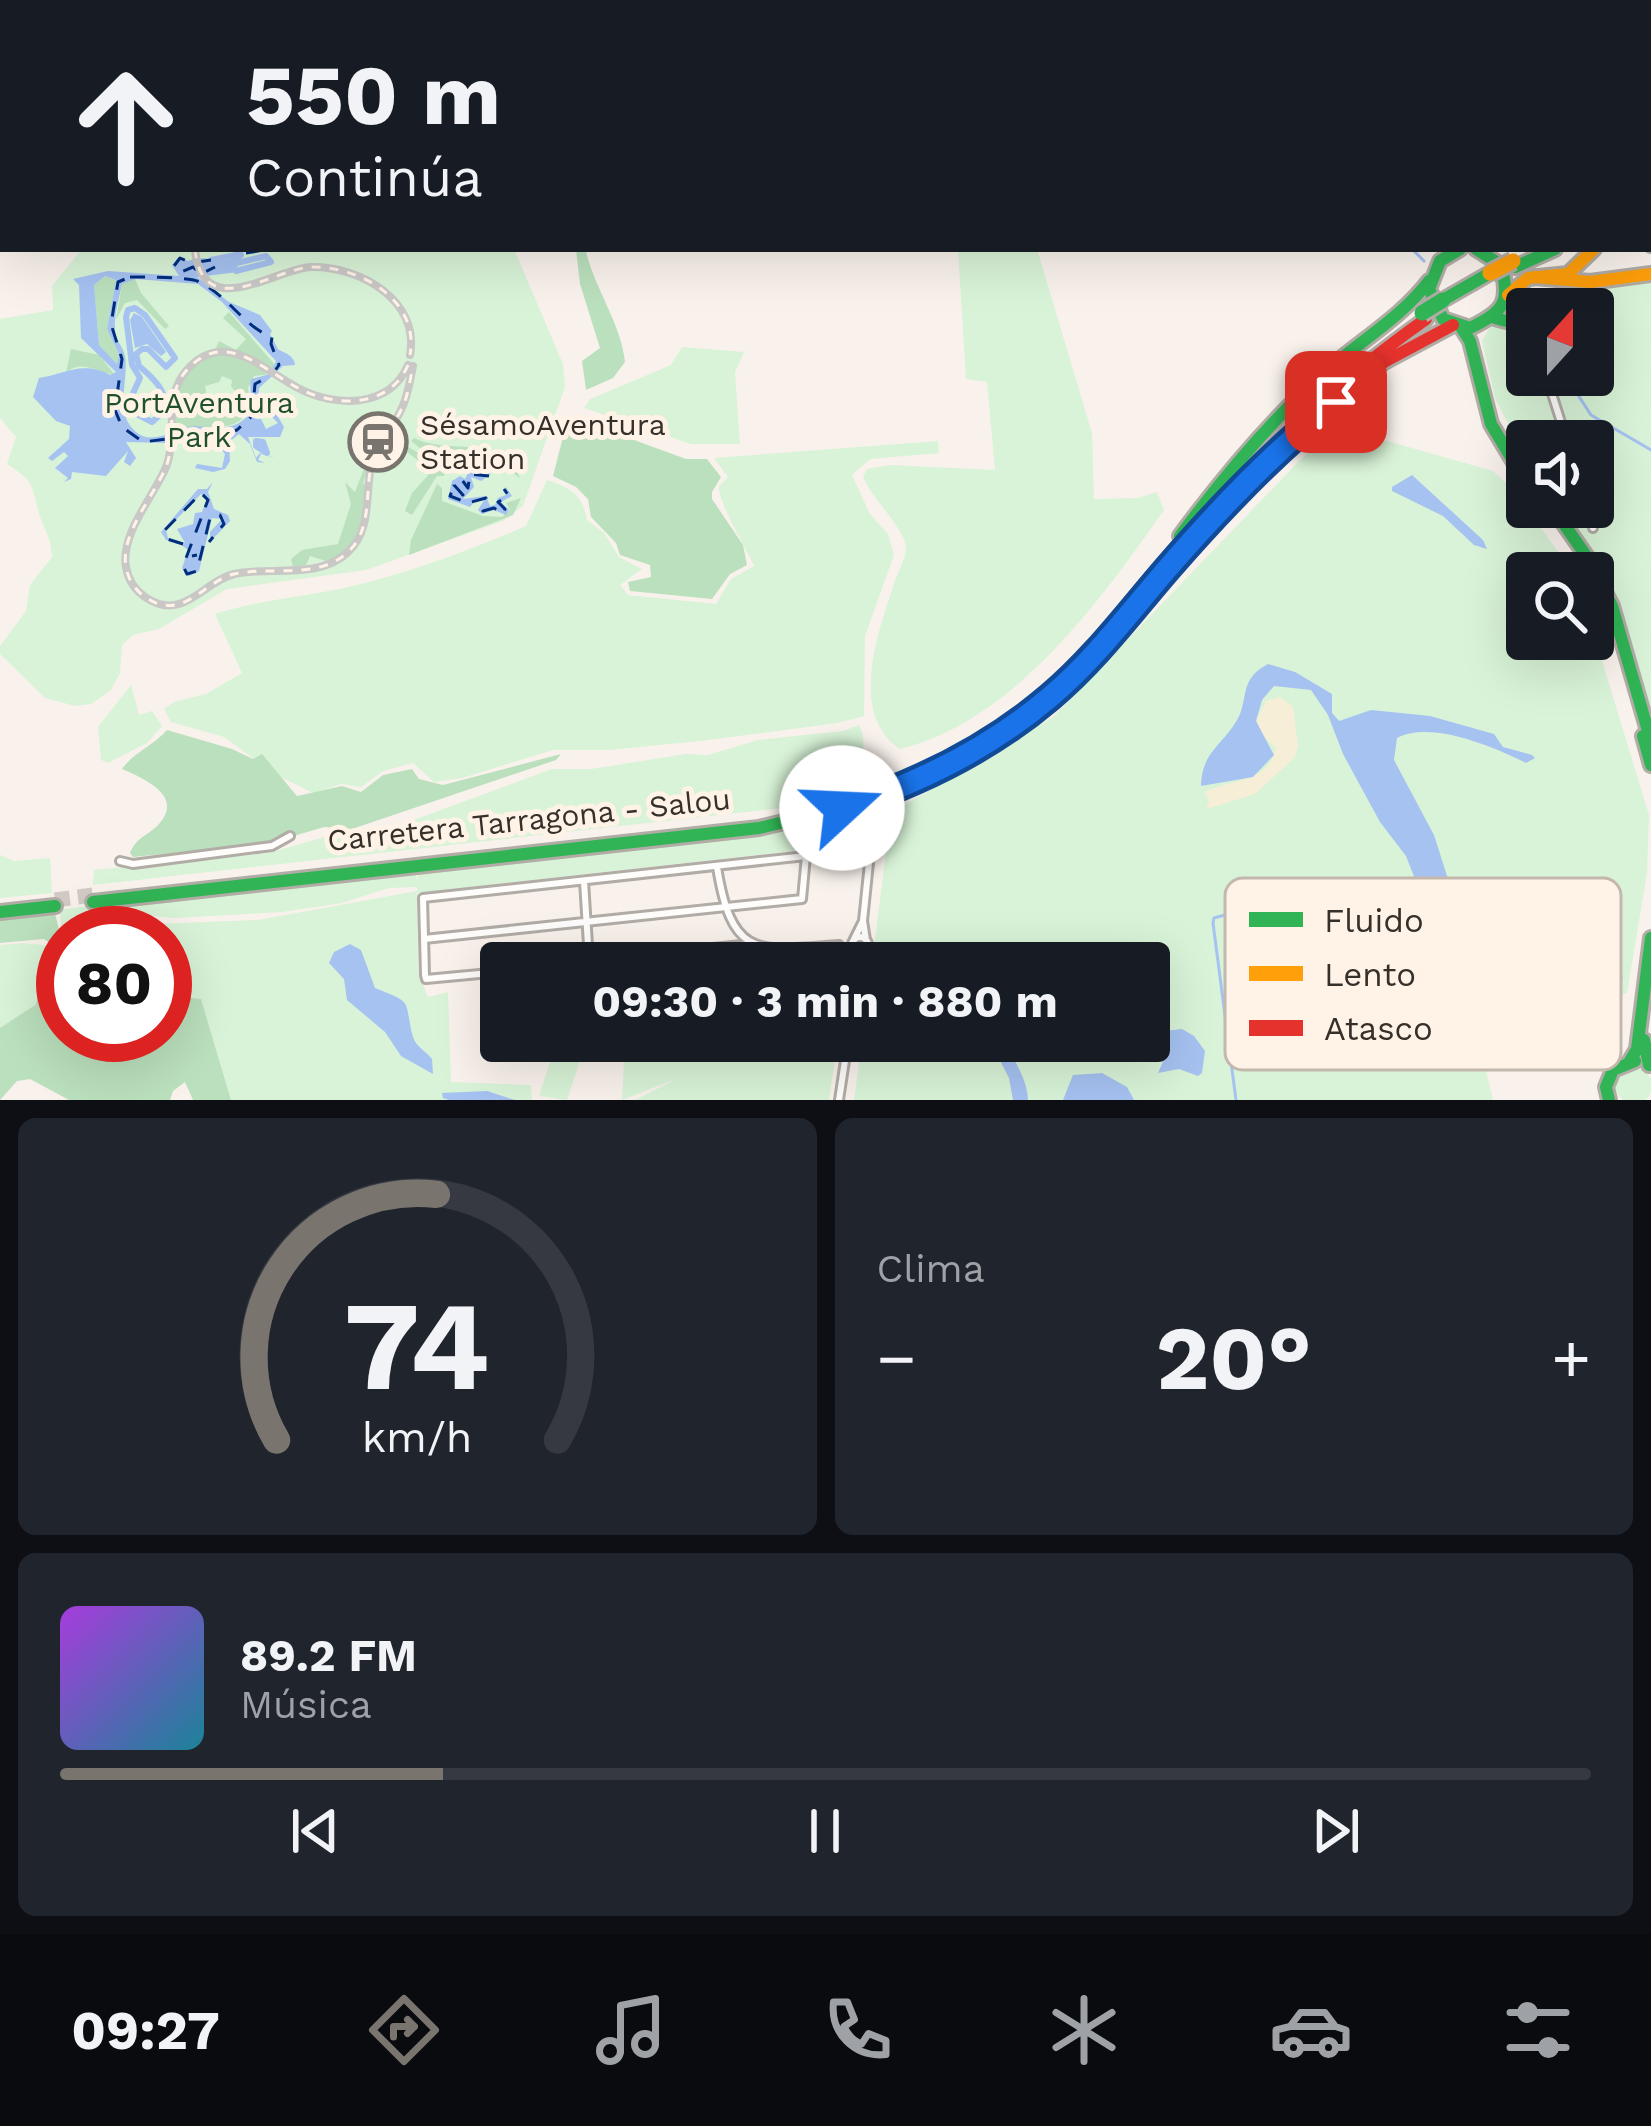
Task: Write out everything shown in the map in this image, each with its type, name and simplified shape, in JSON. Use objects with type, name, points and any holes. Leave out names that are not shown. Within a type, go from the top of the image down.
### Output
[{"type":"main road","points":[[1159,573],[1196,512],[1276,416],[1316,376],[1418,296],[1444,252]]},
{"type":"main road","points":[[1481,252],[1501,265],[1507,279],[1497,311]]},
{"type":"main road","points":[[1514,264],[1533,252]]},
{"type":"main road","points":[[1514,264],[1548,252]]},
{"type":"main road","points":[[1506,438],[1485,388],[1476,340],[1516,284],[1568,274],[1591,252]]},
{"type":"main road","name":"Carretera Tarragona - Salou","points":[[1159,573],[1076,664],[1001,725],[926,767],[846,800],[759,821],[691,830],[93,898],[692,837],[808,818],[868,800],[971,753],[1050,698],[1121,626],[1159,573],[1199,514],[1283,423],[1369,350],[1514,264]]},
{"type":"main road","points":[[1535,277],[1590,282],[1651,274]]},
{"type":"main road","points":[[1429,281],[1433,307],[1470,341],[1491,424],[1506,449]]},
{"type":"main road","points":[[1497,311],[1506,317]]},
{"type":"main road","points":[[1159,573],[1249,479],[1367,377],[1434,332],[1497,311]]},
{"type":"main road","points":[[1564,528],[1609,598],[1651,741]]},
{"type":"main road","points":[[1614,630],[1651,765]]},
{"type":"main road","points":[[871,851],[884,803],[941,767]]},
{"type":"main road","points":[[808,818],[851,815],[868,832],[871,851]]},
{"type":"main road","points":[[0,909],[55,903]]},
{"type":"main road","points":[[1621,1066],[1637,1049],[1651,938]]},
{"type":"main road","points":[[1650,1066],[1642,1050],[1651,985]]},
{"type":"main road","points":[[1630,1061],[1650,1066]]},
{"type":"main road","points":[[1607,1099],[1613,1070]]},
{"type":"street","points":[[120,862],[272,846],[290,836]]},
{"type":"street","points":[[858,942],[871,851]]},
{"type":"street","points":[[424,939],[802,899],[806,856],[423,898],[424,939],[426,977],[480,973]]},
{"type":"street","points":[[717,866],[724,907],[750,942]]},
{"type":"street","points":[[584,881],[588,942]]},
{"type":"street","points":[[839,1100],[845,1062]]},
{"type":"green space","name":"PortAventura Park","points":[[80,252],[515,252],[563,364],[565,387],[523,506],[503,521],[366,570],[227,589],[159,629],[133,635],[122,645],[120,673],[111,690],[91,704],[75,706],[45,698],[0,654],[0,646],[26,611],[30,585],[52,557],[32,488],[7,464],[16,437],[0,418],[0,319],[53,310],[52,286]]},
{"type":"green space","points":[[576,252],[586,252],[625,362],[613,378],[586,390],[582,361],[600,348],[580,284]]},
{"type":"green space","points":[[958,252],[1038,252],[1092,433],[1094,499],[1138,498],[1157,492],[1164,510],[1083,618],[1017,685],[941,735],[900,749],[884,734],[871,694],[875,648],[906,548],[863,477],[867,469],[891,465],[995,470],[987,382],[966,379]]},
{"type":"green space","points":[[1651,274],[1651,725],[1614,596],[1614,552],[1590,552],[1574,528],[1614,528],[1614,420],[1506,420],[1495,398],[1482,341],[1490,327],[1501,325],[1506,317],[1506,396],[1614,396],[1614,288],[1586,288],[1644,281]]},
{"type":"green space","points":[[105,276],[116,280],[107,329],[119,354],[117,364],[99,345],[94,285]]},
{"type":"green space","points":[[135,279],[169,326],[165,329],[137,300],[125,303],[116,320],[122,284]]},
{"type":"green space","points":[[229,312],[276,366],[270,374],[254,376],[248,388],[251,408],[244,417],[226,426],[174,435],[180,385],[188,371],[213,355],[219,341],[236,350],[246,339],[223,318]],"holes":[[[222,376],[232,380],[240,398],[234,404],[218,405],[207,396],[205,386],[219,382]]]},
{"type":"green space","points":[[682,347],[744,352],[735,372],[740,444],[691,444],[584,408],[590,399],[671,365]]},
{"type":"green space","points":[[71,349],[99,355],[115,375],[84,367],[66,373]]},
{"type":"green space","points":[[574,418],[686,459],[707,459],[721,477],[712,499],[743,545],[747,565],[730,574],[712,599],[630,591],[628,582],[651,577],[650,565],[620,555],[616,543],[591,517],[588,499],[553,476],[564,433]]},
{"type":"green space","points":[[1345,429],[1493,471],[1506,483],[1506,528],[1541,528],[1558,552],[1506,552],[1506,660],[1602,660],[1649,815],[1647,873],[1627,993],[1621,995],[1621,878],[1225,878],[1225,1070],[1486,1070],[1493,1100],[854,1100],[859,1062],[1170,1062],[1170,942],[875,942],[891,813],[1053,717],[1332,431]]},
{"type":"green space","points":[[411,441],[488,450],[512,464],[520,478],[485,453],[457,453],[450,459],[421,449]]},
{"type":"green space","points":[[938,441],[939,453],[870,459],[852,475],[870,514],[888,534],[894,555],[865,636],[864,716],[700,741],[553,750],[434,782],[413,763],[383,771],[361,787],[341,784],[313,793],[275,774],[224,737],[171,722],[164,709],[206,694],[242,673],[215,614],[369,582],[487,542],[526,526],[547,480],[574,493],[587,520],[604,533],[619,557],[642,569],[620,585],[628,595],[716,604],[731,579],[754,566],[722,502],[719,486],[728,477],[714,458]]},
{"type":"green space","points":[[406,446],[446,468],[412,515],[405,511],[412,493],[432,471],[403,449]]},
{"type":"green space","points":[[371,450],[358,531],[347,549],[329,562],[310,556],[306,565],[293,567],[291,559],[302,550],[338,544],[351,504],[345,482],[355,492]]},
{"type":"green space","points":[[437,484],[442,488],[442,501],[483,516],[502,517],[510,510],[506,503],[521,498],[513,515],[409,555],[411,540]]},
{"type":"green space","points":[[131,685],[139,715],[152,711],[162,726],[147,743],[108,763],[101,760],[98,727]]},
{"type":"green space","points":[[859,725],[862,751],[842,792],[791,807],[93,885],[94,870],[269,853],[324,837],[362,839],[552,769],[708,755],[758,740]]},
{"type":"green space","points":[[167,730],[253,759],[262,754],[297,796],[342,786],[361,792],[383,775],[412,769],[419,779],[443,785],[561,754],[556,760],[352,829],[324,827],[267,844],[133,857],[133,848],[159,824],[167,805],[158,790],[122,769]]},
{"type":"green space","points":[[818,826],[820,848],[417,893],[418,972],[428,997],[448,992],[451,1082],[531,1085],[532,1100],[231,1100],[201,999],[192,998],[192,923],[258,920],[417,891],[417,887],[389,888],[342,903],[282,912],[192,917],[192,906],[103,906],[414,871],[417,880],[418,873]]},
{"type":"green space","points":[[0,855],[14,861],[50,858],[52,893],[0,898]]},
{"type":"green space","points":[[36,915],[36,940],[0,943],[0,918]]},
{"type":"green space","points":[[36,944],[36,1003],[0,1028],[0,945]]},
{"type":"green space","points":[[192,998],[201,999],[231,1100],[193,1100],[185,1082],[170,1100],[69,1100],[30,1079],[17,1081],[0,1100],[0,1028],[35,1005],[36,1062],[192,1062]]},
{"type":"green space","points":[[550,1062],[579,1062],[567,1100],[539,1096]]},
{"type":"green space","points":[[624,1062],[835,1062],[829,1100],[635,1100],[676,1079],[622,1100]]},
{"type":"green space","points":[[1627,1070],[1641,1070],[1650,1079],[1650,1093],[1644,1100],[1624,1100],[1618,1093],[1618,1079]]},
{"type":"sand","points":[[1280,697],[1293,707],[1295,757],[1255,794],[1206,809],[1205,792],[1257,774],[1272,759],[1276,748],[1260,733],[1257,719],[1266,701]]},
{"type":"water","points":[[179,257],[237,260],[238,272],[197,277],[229,302],[260,315],[278,349],[294,361],[295,365],[283,366],[259,388],[262,410],[255,419],[261,419],[266,429],[278,423],[269,414],[274,410],[284,427],[280,437],[248,437],[256,458],[260,453],[276,458],[261,454],[258,460],[265,463],[257,462],[250,444],[239,434],[229,442],[230,461],[225,469],[195,468],[197,464],[222,468],[225,454],[212,437],[190,431],[169,443],[126,442],[136,458],[130,466],[124,462],[128,451],[106,476],[72,472],[71,479],[64,482],[68,478],[55,468],[68,456],[64,452],[52,461],[48,458],[69,439],[70,426],[56,421],[33,397],[39,378],[82,368],[110,375],[116,372],[81,338],[79,285],[73,279],[108,271],[179,276],[172,265]],"holes":[[[105,276],[116,280],[107,329],[119,354],[117,364],[99,345],[94,285]],[[136,279],[198,284],[222,302],[276,361],[270,374],[251,379],[251,407],[243,420],[224,427],[188,427],[156,437],[133,429],[125,413],[126,365],[115,323],[122,284]]]},
{"type":"water","points":[[134,313],[142,317],[166,352],[161,356],[147,344],[135,348],[130,320]]},
{"type":"water","points":[[469,471],[491,474],[481,481],[471,477],[474,487],[463,499],[486,496],[490,506],[495,505],[506,495],[506,487],[512,496],[501,502],[509,510],[506,515],[494,510],[482,514],[478,510],[484,500],[470,507],[448,499],[452,481],[460,476],[465,479]]},
{"type":"water","points":[[1412,475],[1487,549],[1474,545],[1443,516],[1392,491]]},
{"type":"water","points":[[213,482],[208,492],[214,509],[230,521],[210,542],[210,532],[222,519],[212,518],[199,571],[189,576],[182,568],[188,550],[166,540],[161,532],[198,489],[207,489]],"holes":[[[201,494],[207,498],[193,524],[177,529],[185,543],[168,538],[166,530]]]},
{"type":"water","points":[[1268,664],[1295,672],[1332,694],[1332,713],[1339,721],[1371,710],[1430,716],[1494,734],[1503,747],[1535,758],[1526,763],[1444,734],[1411,733],[1397,738],[1394,760],[1434,835],[1448,878],[1415,878],[1311,690],[1274,686],[1262,700],[1256,721],[1274,755],[1253,777],[1201,786],[1209,757],[1241,713],[1248,683]]},
{"type":"water","points":[[350,944],[361,950],[375,988],[406,1005],[413,1037],[432,1059],[433,1074],[401,1056],[385,1032],[347,1000],[344,979],[329,963],[334,952]]},
{"type":"water","points":[[1182,1029],[1194,1036],[1205,1051],[1198,1076],[1179,1069],[1158,1073],[1163,1062],[1170,1062],[1170,1030]]},
{"type":"water","points":[[1001,1062],[1016,1062],[1028,1100],[1013,1100]]},
{"type":"water","points":[[1102,1073],[1127,1087],[1134,1100],[1063,1100],[1073,1075]]},
{"type":"water","points":[[487,1091],[515,1100],[449,1100],[442,1093]]},
{"type":"waterway","points":[[233,264],[266,256],[271,262],[236,271],[232,262],[240,252]]},
{"type":"waterway","points":[[1415,252],[1424,261]]},
{"type":"waterway","points":[[211,260],[236,255]]},
{"type":"waterway","points":[[135,308],[175,358],[166,367],[148,349],[136,354],[139,366],[158,385],[164,399],[164,407],[152,422],[135,413],[129,402],[140,378],[132,365],[126,317],[135,308]]},
{"type":"waterway","points":[[1579,396],[1591,415],[1651,450]]},
{"type":"waterway","points":[[256,441],[263,442],[267,453],[256,446],[256,441]]},
{"type":"waterway","points":[[1225,915],[1214,918],[1213,923],[1225,1015]]},
{"type":"waterway","points":[[1232,1070],[1236,1100]]},
{"type":"ferry route","points":[[246,253],[252,252]]},
{"type":"ferry route","points":[[211,260],[191,263],[180,258],[174,266],[181,272],[193,267],[201,274],[215,267]]},
{"type":"ferry route","points":[[130,277],[197,281],[272,337],[279,365],[255,384],[252,416],[237,430],[220,435],[192,429],[174,438],[143,442],[122,427],[115,410],[122,359],[111,324],[118,282],[130,277]]},
{"type":"ferry route","points":[[489,476],[470,474],[468,488],[457,480],[454,485],[463,495],[452,491],[450,496],[468,503],[486,498],[483,511],[494,508],[503,514],[505,509],[498,502],[509,496],[504,489]]},
{"type":"ferry route","points":[[183,544],[167,539],[164,531],[201,493],[208,500],[183,566],[187,574],[197,571],[210,518],[220,515],[224,524],[209,542]]},
{"type":"ferry route","points":[[192,556],[197,555]]},
{"type":"tunnel","points":[[55,900],[93,895]]},
{"type":"railway","points":[[196,252],[200,271],[211,284],[225,288],[311,267],[367,280],[383,290],[406,318],[410,355]]},
{"type":"railway","points":[[408,365],[389,390],[345,401],[313,395],[243,356],[229,352],[200,358],[179,381],[166,467],[128,542],[126,567],[135,588],[158,604],[170,606],[234,574],[309,569],[348,552],[364,523],[373,458],[403,405],[413,366]]},
{"type":"traffic: fast","points":[[1455,252],[1440,261],[1429,289],[1443,319],[1470,328],[1497,311],[1505,297],[1501,265],[1481,252]]},
{"type":"traffic: fast","points":[[1515,267],[1548,252]]},
{"type":"traffic: fast","points":[[1443,300],[1490,273]]},
{"type":"traffic: fast","points":[[1180,536],[1284,411],[1429,281]]},
{"type":"traffic: fast","points":[[1422,313],[1443,300]]},
{"type":"traffic: fast","points":[[1495,318],[1506,321]]},
{"type":"traffic: fast","points":[[1461,327],[1470,341],[1491,424],[1506,449]]},
{"type":"traffic: fast","points":[[1567,528],[1612,606],[1651,741]]},
{"type":"traffic: fast","points":[[93,902],[759,828],[825,811],[937,768],[986,741],[1075,671],[1161,575]]},
{"type":"traffic: fast","points":[[1643,736],[1651,765]]},
{"type":"traffic: fast","points":[[871,851],[878,812],[894,795]]},
{"type":"traffic: fast","points":[[835,814],[860,821],[871,845]]},
{"type":"traffic: fast","points":[[0,912],[36,908]]},
{"type":"traffic: fast","points":[[1630,1061],[1637,1049],[1651,938]]},
{"type":"traffic: fast","points":[[1644,1040],[1649,1065]]},
{"type":"traffic: fast","points":[[1621,1067],[1635,1061]]},
{"type":"traffic: fast","points":[[1609,1100],[1606,1087],[1613,1070]]},
{"type":"traffic: slow","points":[[1516,288],[1528,278],[1568,274],[1591,252]]},
{"type":"traffic: slow","points":[[1490,273],[1513,261]]},
{"type":"traffic: slow","points":[[1535,277],[1590,282],[1651,274]]},
{"type":"traffic: jam","points":[[1161,575],[1284,437],[1352,375],[1426,319]]},
{"type":"traffic: jam","points":[[1277,453],[1384,362],[1453,325]]},
{"type":"place","name":"SésamoAventura Station","points":[[378,442]]},
{"type":"route","points":[[842,808],[894,790],[971,753],[1050,698],[1121,626],[1249,479],[1336,402]]}]
